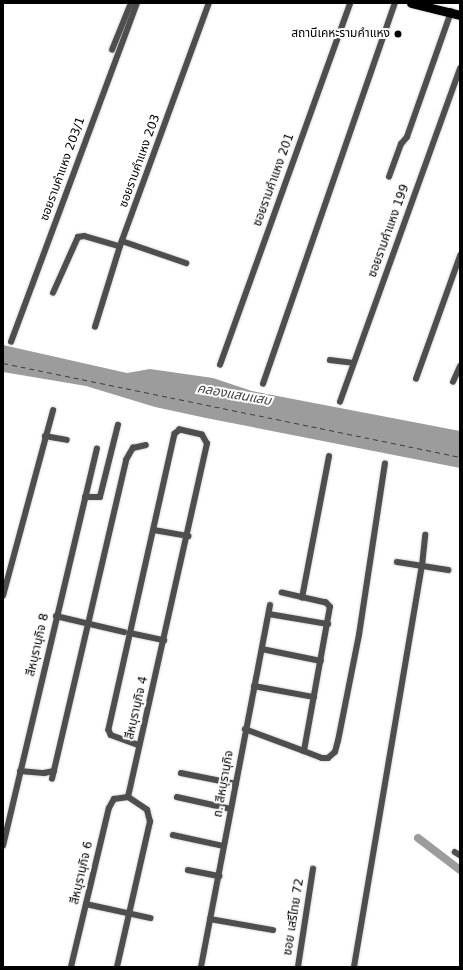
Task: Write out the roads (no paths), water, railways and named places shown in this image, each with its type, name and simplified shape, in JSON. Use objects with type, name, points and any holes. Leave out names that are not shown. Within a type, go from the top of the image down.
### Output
[{"type":"main road","points":[[411,3],[456,14]]},
{"type":"street","points":[[112,50],[131,3]]},
{"type":"street","name":"ซอยรามคำแหง 203/1","points":[[11,342],[137,3]]},
{"type":"street","name":"ซอยรามคำแหง 203","points":[[95,327],[121,243],[209,3]]},
{"type":"street","name":"ซอยรามคำแหง 201","points":[[220,365],[350,3]]},
{"type":"street","points":[[263,384],[395,3]]},
{"type":"street","points":[[389,177],[401,144],[407,137],[456,14]]},
{"type":"street","name":"ซอยรามคำแหง 199","points":[[340,402],[460,69]]},
{"type":"street","points":[[53,293],[78,237],[84,236],[121,243],[186,263]]},
{"type":"street","points":[[416,379],[460,256]]},
{"type":"street","points":[[330,360],[353,363]]},
{"type":"street","points":[[453,382],[460,366]]},
{"type":"street","points":[[3,596],[45,436],[53,411]]},
{"type":"street","points":[[85,496],[100,498],[118,425]]},
{"type":"street","name":"สีหบุรานุกิจ 4","points":[[128,797],[188,536],[207,444],[202,435],[180,430],[175,434],[154,530]]},
{"type":"street","points":[[45,436],[67,440]]},
{"type":"street","points":[[52,779],[126,460],[133,448],[146,445]]},
{"type":"street","name":"สีหบุรานุกิจ 8","points":[[3,846],[96,449]]},
{"type":"street","points":[[302,598],[329,457]]},
{"type":"street","points":[[245,729],[322,758],[328,758],[335,752],[359,636],[385,464]]},
{"type":"street","points":[[139,745],[111,735],[109,730],[127,632],[154,530],[188,536]]},
{"type":"street","points":[[354,967],[422,566],[425,535]]},
{"type":"street","points":[[397,562],[448,570]]},
{"type":"street","points":[[282,593],[328,605],[328,624],[322,661],[304,751]]},
{"type":"street","name":"ถ. สีหบุรานุกิจ","points":[[201,967],[245,729],[270,606]]},
{"type":"street","points":[[269,614],[328,624]]},
{"type":"street","points":[[56,616],[164,640]]},
{"type":"street","points":[[262,649],[322,661]]},
{"type":"street","points":[[254,686],[314,697]]},
{"type":"street","points":[[20,771],[44,773],[54,771]]},
{"type":"street","points":[[180,773],[236,784]]},
{"type":"street","points":[[117,967],[150,815],[147,810],[128,797]]},
{"type":"street","name":"สีหบุรานุกิจ 6","points":[[71,967],[109,808],[114,799],[128,797]]},
{"type":"street","points":[[177,797],[231,809]]},
{"type":"street","points":[[173,835],[224,846]]},
{"type":"street","name":"ซอย เสรีไทย 72","points":[[298,967],[313,869]]},
{"type":"street","points":[[188,870],[218,876]]},
{"type":"street","points":[[86,904],[150,918]]},
{"type":"street","points":[[210,919],[273,930]]},
{"type":"water","name":"คลองแสนแสบ","points":[[3,345],[127,373],[150,369],[213,378],[252,391],[460,431],[460,468],[155,407],[86,386],[3,372]]},
{"type":"waterway","points":[[418,838],[460,870]]},
{"type":"place","name":"สถานีเคหะรามคำแหง","points":[[398,34]]}]
